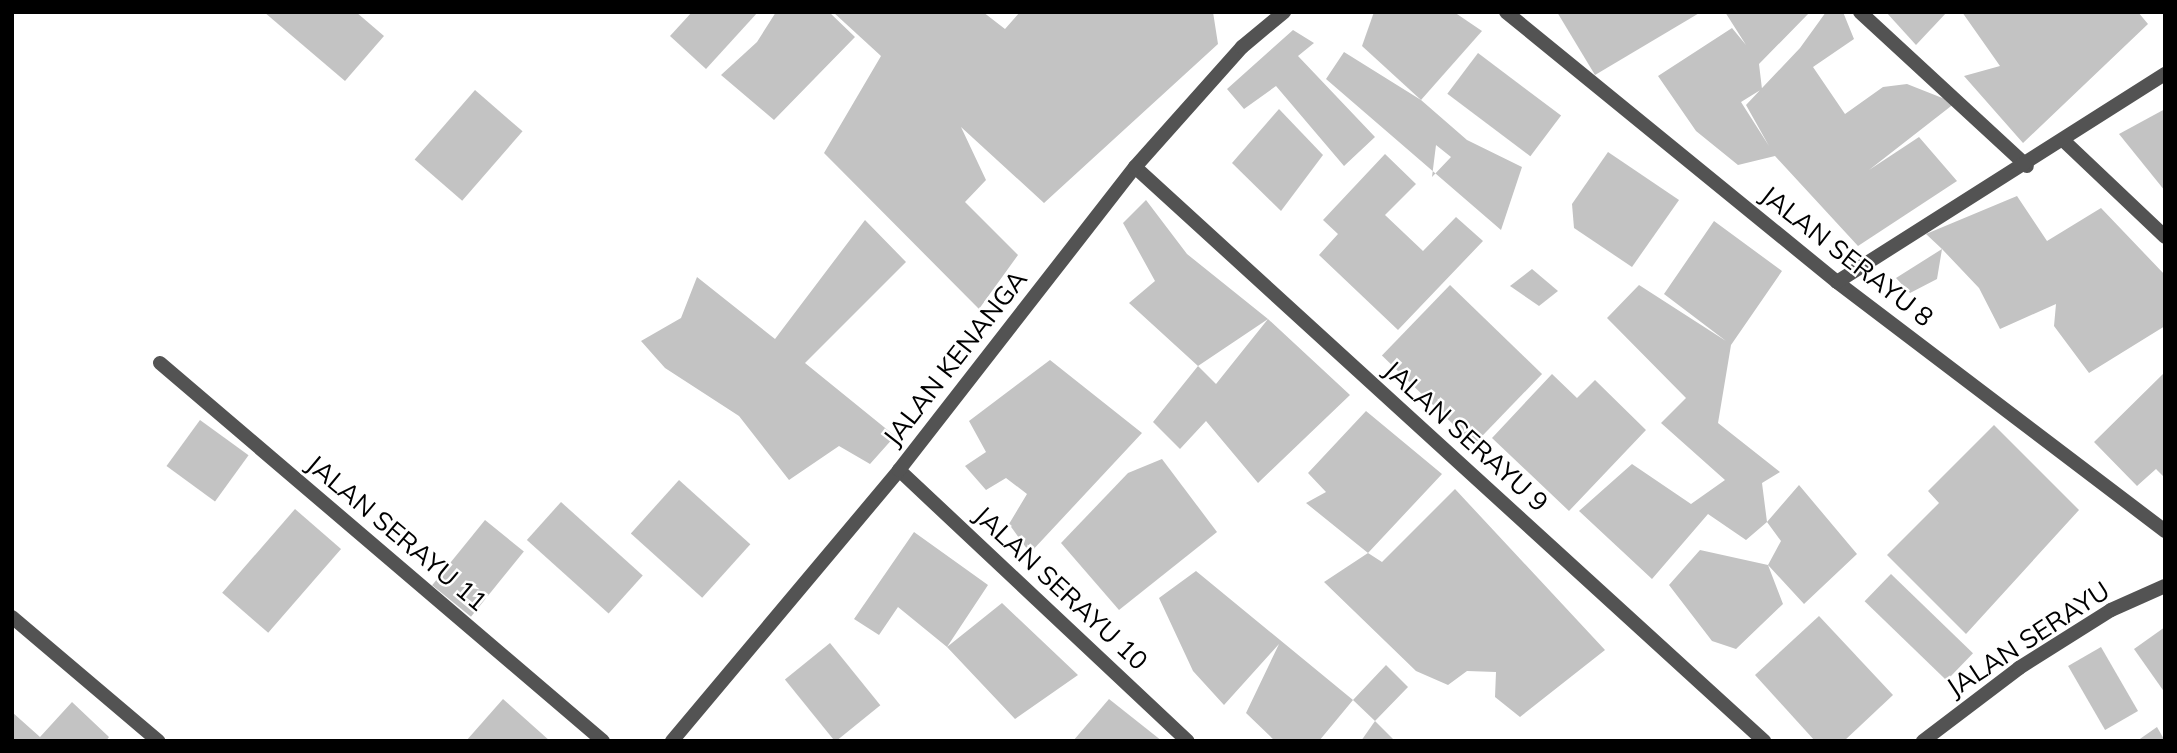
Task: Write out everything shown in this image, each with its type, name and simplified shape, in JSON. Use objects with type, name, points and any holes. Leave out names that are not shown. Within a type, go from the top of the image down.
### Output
[{"type":"street","name":"JALAN KENANGA","points":[[672,741],[899,470],[1135,167],[1241,47],[1284,12]]},
{"type":"street","name":"JALAN SERAYU 8","points":[[1506,12],[1837,282],[2165,531]]},
{"type":"street","points":[[1860,12],[2027,166]]},
{"type":"street","points":[[1837,282],[2027,166],[2165,74]]},
{"type":"street","points":[[2064,141],[2165,237]]},
{"type":"street","name":"JALAN SERAYU 9","points":[[1135,167],[1764,741]]},
{"type":"street","name":"JALAN SERAYU 11","points":[[160,363],[603,741]]},
{"type":"street","name":"JALAN SERAYU 10","points":[[899,470],[1188,741]]},
{"type":"street","name":"JALAN SERAYU","points":[[1923,741],[2019,668],[2111,610],[2165,586]]},
{"type":"street","points":[[12,617],[158,741]]},
{"type":"building","points":[[264,12],[356,12],[384,36],[345,81]]},
{"type":"building","points":[[692,12],[758,12],[706,69],[670,36]]},
{"type":"building","points":[[776,12],[829,12],[855,37],[774,120],[721,75],[757,42]]},
{"type":"building","points":[[833,12],[983,12],[1005,29],[1020,12],[1213,12],[1218,44],[1044,203],[961,127],[986,180],[965,202],[1018,255],[979,309],[824,153],[881,56]]},
{"type":"building","points":[[1374,12],[1454,12],[1482,31],[1421,100],[1362,46]]},
{"type":"building","points":[[1557,12],[1701,12],[1595,75]]},
{"type":"building","points":[[1725,12],[1810,12],[1759,64],[1762,88],[1800,48],[1826,12],[1843,12],[1854,39],[1813,67],[1845,114],[1883,87],[1907,84],[1955,103],[1869,170],[1919,137],[1957,181],[1858,246],[1775,156],[1738,165],[1696,131],[1658,76],[1732,28],[1746,45]],"holes":[[[1760,90],[1746,105],[1769,146],[1741,102]]]},
{"type":"building","points":[[1886,12],[1947,12],[1916,45]]},
{"type":"building","points":[[1962,12],[2138,12],[2148,24],[2023,143],[1964,76],[2000,66]]},
{"type":"building","points":[[1293,30],[1314,43],[1298,56],[1375,137],[1344,166],[1276,86],[1244,109],[1227,89]]},
{"type":"building","points":[[1344,52],[1421,100],[1467,140],[1522,167],[1501,230],[1435,173],[1451,157],[1436,145],[1433,171],[1326,79]]},
{"type":"building","points":[[1478,53],[1561,116],[1530,156],[1447,94]]},
{"type":"building","points":[[475,90],[523,131],[462,201],[415,159]]},
{"type":"building","points":[[1279,109],[1323,155],[1281,211],[1232,163]]},
{"type":"building","points":[[2165,109],[2165,191],[2119,134]]},
{"type":"building","points":[[1608,152],[1679,200],[1632,267],[1574,228],[1572,204]]},
{"type":"building","points":[[1385,154],[1416,184],[1385,215],[1423,251],[1456,217],[1483,241],[1398,330],[1319,255],[1338,234],[1323,220]]},
{"type":"building","points":[[2017,196],[2047,241],[2101,208],[2165,275],[2165,326],[2089,373],[2054,326],[2056,304],[2000,329],[1979,288],[1926,234]]},
{"type":"building","points":[[1146,200],[1187,254],[1268,319],[1198,366],[1129,303],[1155,281],[1123,223]]},
{"type":"building","points":[[865,220],[906,262],[805,363],[895,436],[870,464],[839,446],[789,480],[739,416],[665,368],[641,341],[681,318],[697,277],[775,339]]},
{"type":"building","points":[[1714,221],[1782,271],[1731,345],[1718,423],[1780,472],[1762,483],[1767,522],[1746,540],[1708,514],[1652,579],[1579,511],[1632,464],[1691,504],[1725,480],[1661,423],[1686,398],[1607,318],[1639,285],[1726,341],[1664,294]]},
{"type":"building","points":[[1942,249],[1937,279],[1910,293],[1896,278]]},
{"type":"building","points":[[1532,269],[1558,291],[1539,306],[1510,286]]},
{"type":"building","points":[[1450,285],[1542,374],[1474,444],[1382,355]]},
{"type":"building","points":[[1268,319],[1350,395],[1258,483],[1206,421],[1180,449],[1153,422],[1198,366],[1216,384]]},
{"type":"building","points":[[1050,360],[1142,433],[1030,553],[1009,524],[1027,494],[1006,478],[986,490],[965,466],[986,452],[969,421]]},
{"type":"building","points":[[2165,372],[2165,478],[2156,469],[2137,486],[2094,442]]},
{"type":"building","points":[[1552,374],[1577,398],[1595,380],[1646,430],[1569,511],[1492,438]]},
{"type":"building","points":[[1366,411],[1442,474],[1368,553],[1306,503],[1326,492],[1308,473]]},
{"type":"building","points":[[200,420],[249,455],[215,501],[166,466]]},
{"type":"building","points":[[1994,425],[2079,510],[1966,634],[1887,555],[1939,503],[1928,491]]},
{"type":"building","points":[[1162,459],[1217,532],[1119,610],[1061,543],[1128,473]]},
{"type":"building","points":[[679,480],[750,544],[702,598],[631,534]]},
{"type":"building","points":[[1799,485],[1857,554],[1804,604],[1768,565],[1781,541],[1767,522]]},
{"type":"building","points":[[1455,489],[1605,650],[1520,717],[1495,697],[1496,672],[1467,671],[1448,685],[1416,671],[1324,582],[1368,553],[1382,562]]},
{"type":"building","points":[[561,502],[643,576],[609,614],[527,540]]},
{"type":"building","points":[[295,509],[341,549],[268,633],[222,593]]},
{"type":"building","points":[[485,520],[524,551],[471,617],[432,585]]},
{"type":"building","points":[[914,532],[988,585],[947,647],[898,607],[879,635],[854,619]]},
{"type":"building","points":[[1700,550],[1768,565],[1783,604],[1736,649],[1712,641],[1669,585]]},
{"type":"building","points":[[1196,571],[1353,700],[1319,741],[1275,741],[1246,713],[1279,644],[1224,705],[1193,671],[1159,598]]},
{"type":"building","points":[[1891,574],[1973,653],[1947,681],[1865,601]]},
{"type":"building","points":[[1002,603],[1078,675],[1015,719],[947,647]]},
{"type":"building","points":[[1819,616],[1893,695],[1844,741],[1815,741],[1755,675]]},
{"type":"building","points":[[2165,627],[2165,693],[2134,649]]},
{"type":"building","points":[[830,643],[880,705],[835,741],[785,680]]},
{"type":"building","points":[[2101,647],[2138,711],[2105,730],[2068,666]]},
{"type":"building","points":[[1386,665],[1408,687],[1375,721],[1353,700]]},
{"type":"building","points":[[503,699],[550,741],[466,741]]},
{"type":"building","points":[[1109,699],[1162,741],[1073,741]]},
{"type":"building","points":[[72,702],[109,737],[106,741],[12,741],[12,712],[40,737]]},
{"type":"building","points":[[1375,721],[1395,741],[1361,741]]},
{"type":"building","points":[[2157,727],[2165,741],[2137,741]]}]
